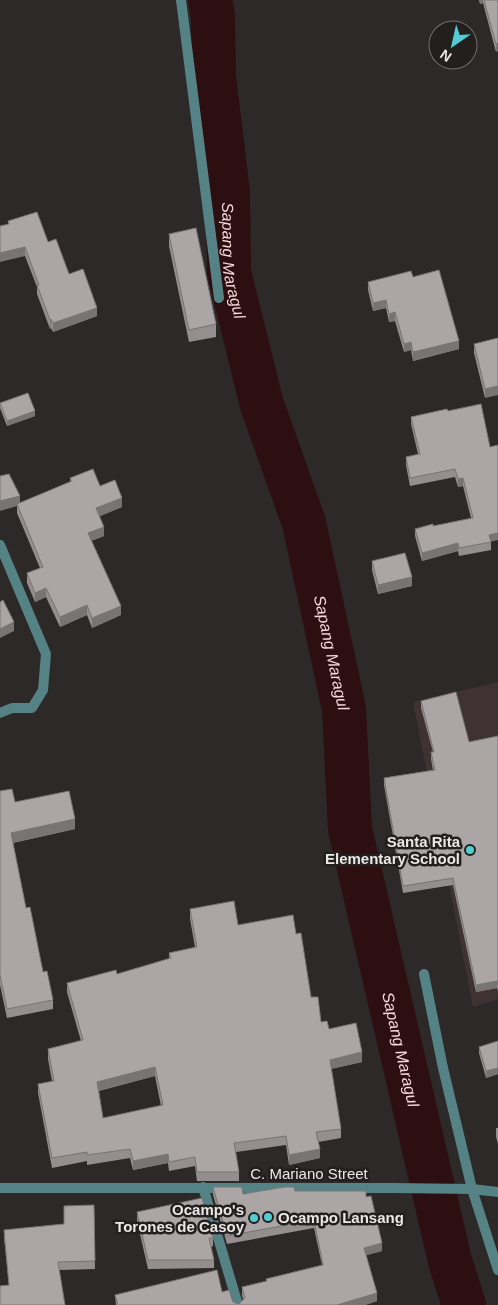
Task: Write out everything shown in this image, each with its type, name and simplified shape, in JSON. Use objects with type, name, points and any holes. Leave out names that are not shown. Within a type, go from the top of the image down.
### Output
[{"type":"street","points":[[181,0],[219,298]]},
{"type":"street","points":[[0,545],[46,654],[43,690],[32,708],[12,708],[0,713]]},
{"type":"street","points":[[424,974],[468,1189],[498,1270]]},
{"type":"street","points":[[203,1187],[238,1305]]},
{"type":"street","name":"C. Mariano Street","points":[[0,1188],[393,1188],[468,1189],[498,1192]]},
{"type":"shaded area","name":"Santa Rita Elementary School","points":[[498,682],[498,999],[473,1007],[413,702]]},
{"type":"building","points":[[484,0],[498,0],[498,43],[496,44]]},
{"type":"building","points":[[37,212],[48,242],[56,239],[69,274],[83,269],[97,308],[53,323],[50,320],[37,285],[39,285],[25,247],[0,253],[0,226],[9,224],[8,221]]},
{"type":"building","points":[[196,228],[216,324],[189,330],[169,234]]},
{"type":"building","points":[[439,270],[459,341],[413,352],[411,342],[404,344],[395,312],[389,314],[386,300],[373,303],[368,282],[411,271],[413,277]]},
{"type":"building","points":[[498,338],[498,386],[485,389],[474,344]]},
{"type":"building","points":[[28,393],[35,411],[7,421],[0,403]]},
{"type":"building","points":[[481,404],[490,447],[498,445],[498,533],[489,535],[491,542],[459,548],[458,543],[422,553],[415,529],[433,524],[433,526],[473,518],[463,478],[458,479],[455,469],[410,478],[406,457],[420,454],[411,417]]},
{"type":"building","points":[[93,469],[100,486],[115,480],[122,498],[96,508],[104,527],[88,533],[121,606],[92,618],[87,605],[60,617],[46,588],[35,593],[27,573],[43,567],[17,504],[72,481],[70,478]]},
{"type":"building","points":[[9,474],[20,496],[0,501],[0,476]]},
{"type":"building","points":[[405,553],[412,577],[378,585],[372,561]]},
{"type":"building","points":[[3,600],[14,622],[0,629],[0,602]]},
{"type":"building","name":"Santa Rita Elementary School","points":[[456,692],[469,742],[498,736],[498,985],[497,981],[476,985],[453,878],[403,886],[384,778],[435,770],[431,752],[434,752],[421,701]]},
{"type":"building","points":[[12,789],[15,802],[69,791],[75,819],[11,833],[26,908],[30,907],[43,972],[47,971],[53,1000],[7,1009],[0,975],[0,791]]},
{"type":"building","points":[[234,901],[238,925],[293,915],[296,934],[301,933],[311,997],[318,997],[321,1022],[327,1021],[329,1029],[356,1023],[362,1052],[330,1060],[341,1129],[316,1132],[320,1149],[289,1155],[286,1136],[234,1143],[239,1172],[197,1172],[195,1157],[169,1162],[168,1154],[133,1161],[130,1149],[87,1155],[87,1152],[52,1158],[38,1084],[54,1081],[48,1049],[83,1040],[67,983],[116,970],[117,974],[171,958],[169,953],[197,947],[190,909]],"holes":[[[155,1067],[163,1105],[103,1118],[97,1082]]]},
{"type":"building","points":[[498,1041],[498,1068],[486,1071],[479,1047]]},
{"type":"building","points":[[213,1187],[242,1187],[243,1194],[284,1187],[294,1187],[295,1191],[366,1191],[366,1197],[371,1196],[382,1243],[364,1248],[377,1293],[337,1305],[118,1305],[115,1295],[217,1270],[222,1292],[229,1290],[233,1302],[239,1304],[245,1298],[242,1287],[323,1265],[314,1220],[227,1236]]},
{"type":"building","points":[[202,1198],[213,1238],[209,1238],[214,1260],[148,1260],[137,1212]]},
{"type":"building","points":[[94,1205],[95,1261],[58,1262],[65,1305],[0,1305],[0,1286],[9,1285],[4,1230],[64,1224],[64,1206]]},
{"type":"waterway","name":"Sapang Maragul","points":[[210,0],[213,16],[214,77],[228,193],[229,272],[262,405],[304,523],[344,709],[350,829],[450,1261],[464,1305]]},
{"type":"place","name":"Santa Rita Elementary School","points":[[470,850]]},
{"type":"place","name":"Ocampo Lansang","points":[[268,1217]]},
{"type":"place","name":"Ocampo's Torones de Casoy","points":[[254,1218]]}]
